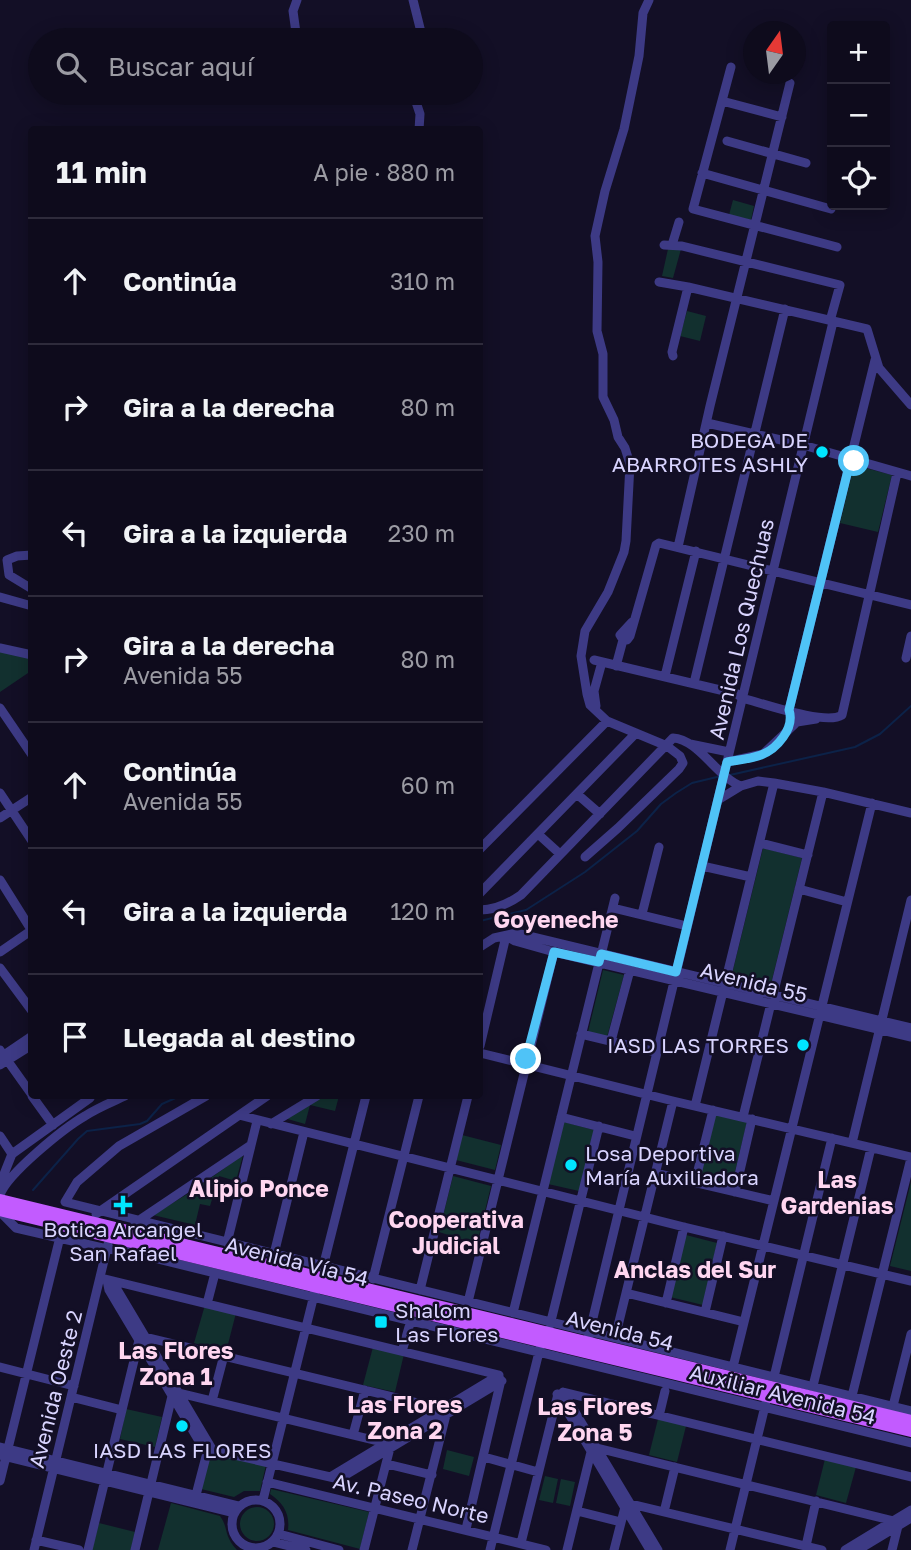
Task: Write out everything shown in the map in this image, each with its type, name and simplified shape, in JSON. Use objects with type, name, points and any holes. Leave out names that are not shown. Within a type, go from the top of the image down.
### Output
[{"type":"main road","name":"Avenida Vía 54","points":[[1,1194],[130,1236],[318,1281]]},
{"type":"main road","name":"Avenida Vía 54","points":[[0,1211],[110,1235],[130,1236]]},
{"type":"main road","name":"Avenida 54","points":[[318,1281],[544,1337]]},
{"type":"main road","points":[[544,1337],[586,1342]]},
{"type":"main road","name":"Avenida 54","points":[[586,1342],[766,1402],[911,1432]]},
{"type":"main road","name":"Avenida 54","points":[[586,1342],[911,1421]]},
{"type":"street","points":[[295,28],[293,11],[297,0]]},
{"type":"street","points":[[585,857],[682,766],[680,756],[667,746],[607,721],[590,705],[582,644],[585,631],[608,593],[624,552],[630,471],[628,456],[603,397],[603,354],[597,331],[598,262],[595,236],[605,191],[624,129],[639,56],[643,13],[649,0]]},
{"type":"street","points":[[412,1],[420,28]]},
{"type":"street","points":[[731,66],[693,209],[837,247]]},
{"type":"street","points":[[678,547],[736,297],[790,84]]},
{"type":"street","points":[[722,101],[782,117]]},
{"type":"street","points":[[417,105],[419,126]]},
{"type":"street","points":[[727,141],[806,163]]},
{"type":"street","points":[[702,173],[827,208]]},
{"type":"street","points":[[679,222],[668,245],[746,261]]},
{"type":"street","name":"Avenida Los Quechuas","points":[[586,1342],[840,285],[746,261]]},
{"type":"street","points":[[659,282],[736,297],[867,329],[879,368],[911,405]]},
{"type":"street","points":[[673,356],[688,287]]},
{"type":"street","points":[[694,683],[785,309]]},
{"type":"street","points":[[789,729],[792,719],[789,710],[875,359]]},
{"type":"street","points":[[707,423],[803,445],[911,476]]},
{"type":"street","points":[[727,762],[755,757],[769,751],[797,722],[838,718],[842,715],[897,473]]},
{"type":"street","points":[[616,666],[623,639],[620,637],[621,633],[636,618],[656,545],[659,543],[911,605]]},
{"type":"street","points":[[666,676],[696,551]]},
{"type":"street","points":[[28,555],[4,561],[9,575],[28,587]]},
{"type":"street","points":[[0,597],[28,605]]},
{"type":"street","points":[[908,654],[911,636]]},
{"type":"street","points":[[0,648],[28,654]]},
{"type":"street","points":[[597,711],[594,698],[598,661],[694,683],[821,718]]},
{"type":"street","points":[[0,708],[28,749]]},
{"type":"street","points":[[483,846],[607,721]]},
{"type":"street","points":[[483,890],[636,733]]},
{"type":"street","points":[[483,910],[510,903],[521,895],[673,738],[682,739],[719,768],[734,784],[741,786]]},
{"type":"street","points":[[687,743],[729,752]]},
{"type":"street","points":[[718,800],[741,786],[758,782],[774,783],[911,813]]},
{"type":"street","points":[[695,1106],[774,783]]},
{"type":"street","points":[[735,1192],[747,1118],[772,1000],[823,792]]},
{"type":"street","points":[[0,793],[28,835]]},
{"type":"street","points":[[578,794],[600,814]]},
{"type":"street","points":[[0,818],[28,800]]},
{"type":"street","points":[[733,1367],[872,803]]},
{"type":"street","points":[[538,834],[560,854]]},
{"type":"street","points":[[760,843],[808,855]]},
{"type":"street","points":[[642,914],[659,847]]},
{"type":"street","points":[[702,866],[751,877]]},
{"type":"street","points":[[0,880],[28,925]]},
{"type":"street","points":[[799,889],[847,902]]},
{"type":"street","points":[[852,1143],[911,900]]},
{"type":"street","points":[[513,1313],[614,903],[687,926]]},
{"type":"street","points":[[0,952],[28,932]]},
{"type":"street","name":"Avenida 55","points":[[506,936],[516,933],[600,958],[880,1025],[911,1037]]},
{"type":"street","points":[[483,945],[494,938],[506,936],[483,1033]]},
{"type":"street","name":"Avenida 55","points":[[506,936],[515,942],[554,952],[600,958],[630,970],[675,976]]},
{"type":"street","points":[[468,1302],[554,952]]},
{"type":"street","points":[[0,968],[28,1006]]},
{"type":"street","points":[[611,1041],[630,970]]},
{"type":"street","name":"Avenida 55","points":[[880,1025],[911,1028]]},
{"type":"street","points":[[582,1034],[656,1052]]},
{"type":"street","points":[[2,1058],[28,1039]]},
{"type":"street","points":[[2,1058],[28,1047]]},
{"type":"street","points":[[483,1054],[911,1157],[852,1396]]},
{"type":"street","points":[[2,1058],[28,1090]]},
{"type":"street","points":[[35,1099],[53,1125]]},
{"type":"street","points":[[1,1194],[4,1174],[12,1154],[89,1099]]},
{"type":"street","points":[[1,1194],[74,1122],[119,1099]]},
{"type":"street","points":[[201,1099],[120,1146],[77,1182],[65,1202],[100,1212],[130,1236],[227,1243],[274,1255],[318,1281],[373,1279],[513,1313],[544,1337],[586,1342],[615,1339],[911,1410]]},
{"type":"street","points":[[87,1221],[263,1099]]},
{"type":"street","points":[[271,1124],[312,1099]]},
{"type":"street","points":[[262,1500],[365,1099]]},
{"type":"street","points":[[373,1279],[418,1099]]},
{"type":"street","points":[[420,1290],[467,1099]]},
{"type":"street","points":[[615,1339],[673,1101]]},
{"type":"street","points":[[695,1182],[713,1110]]},
{"type":"street","points":[[239,1115],[911,1281]]},
{"type":"street","points":[[561,1117],[635,1136]]},
{"type":"street","points":[[227,1243],[257,1121]]},
{"type":"street","points":[[491,1550],[599,1126]]},
{"type":"street","points":[[274,1255],[304,1132]]},
{"type":"street","points":[[0,1136],[12,1154]]},
{"type":"street","points":[[774,1377],[832,1138]]},
{"type":"street","points":[[130,1236],[251,1145]]},
{"type":"street","points":[[813,1386],[871,1148]]},
{"type":"street","points":[[655,1173],[774,1201]]},
{"type":"street","name":"Auxiliar Avenida 54","points":[[0,1211],[16,1228],[107,1249],[130,1236],[318,1281],[544,1337],[911,1443]]},
{"type":"street","points":[[666,1303],[684,1227]]},
{"type":"street","name":"Avenida Oeste 2","points":[[34,1550],[71,1397],[104,1279],[110,1235]]},
{"type":"street","points":[[705,1312],[723,1236]]},
{"type":"street","points":[[0,1481],[3,1452],[27,1374],[60,1237]]},
{"type":"street","points":[[208,1300],[215,1277]]},
{"type":"street","points":[[104,1279],[500,1378]]},
{"type":"street","points":[[104,1279],[176,1395],[202,1446],[210,1449],[330,1477],[500,1378]]},
{"type":"street","points":[[626,1293],[744,1322]]},
{"type":"street","points":[[403,1348],[409,1327]]},
{"type":"street","points":[[894,1406],[911,1334]]},
{"type":"street","points":[[142,1338],[365,1390],[444,1412]]},
{"type":"street","points":[[88,1550],[142,1338]]},
{"type":"street","points":[[213,1397],[223,1359]]},
{"type":"street","points":[[0,1367],[74,1386]]},
{"type":"street","points":[[466,1529],[500,1378]]},
{"type":"street","points":[[353,1435],[365,1390]]},
{"type":"street","points":[[660,1412],[665,1391]]},
{"type":"street","points":[[560,1393],[911,1477]]},
{"type":"street","points":[[560,1393],[658,1550]]},
{"type":"street","points":[[522,1543],[560,1393]]},
{"type":"street","points":[[176,1395],[388,1445]]},
{"type":"street","points":[[135,1550],[176,1395]]},
{"type":"street","points":[[71,1397],[122,1410]]},
{"type":"street","points":[[730,1550],[766,1402]]},
{"type":"street","points":[[412,1550],[432,1475],[444,1412]]},
{"type":"street","points":[[364,1550],[387,1464],[388,1445]]},
{"type":"street","points":[[196,1495],[210,1449]]},
{"type":"street","points":[[594,1450],[746,1484],[896,1523]]},
{"type":"street","points":[[567,1550],[594,1450]]},
{"type":"street","points":[[3,1452],[237,1509]]},
{"type":"street","points":[[484,1457],[538,1472]]},
{"type":"street","points":[[387,1464],[432,1475]]},
{"type":"street","points":[[664,1512],[675,1467]]},
{"type":"street","name":"Av. Paseo Norte","points":[[267,1482],[546,1550]]},
{"type":"street","points":[[150,1488],[196,1495],[237,1509]]},
{"type":"street","points":[[250,1500],[262,1500],[273,1506],[280,1516],[276,1538],[266,1546],[250,1549],[235,1536],[232,1525],[237,1509],[250,1500]]},
{"type":"street","points":[[806,1546],[816,1501]]},
{"type":"street","points":[[628,1505],[822,1550]]},
{"type":"street","points":[[614,1550],[628,1505]]},
{"type":"street","points":[[628,1505],[650,1550]]},
{"type":"street","points":[[858,1550],[911,1510]]},
{"type":"street","points":[[577,1511],[621,1522]]},
{"type":"street","points":[[845,1550],[911,1518]]},
{"type":"street","points":[[892,1550],[896,1523]]},
{"type":"street","points":[[276,1538],[306,1550]]},
{"type":"street","points":[[276,1538],[339,1550]]},
{"type":"street","points":[[36,1540],[79,1550]]},
{"type":"green space","points":[[733,200],[754,206],[751,220],[729,215]]},
{"type":"green space","points":[[668,249],[681,249],[673,278],[662,276]]},
{"type":"green space","points":[[687,311],[706,316],[700,341],[680,336]]},
{"type":"green space","points":[[854,465],[892,475],[878,532],[840,523]]},
{"type":"green space","points":[[0,651],[28,657],[28,673],[0,692]]},
{"type":"green space","points":[[763,848],[802,858],[770,988],[731,978]]},
{"type":"green space","points":[[603,970],[624,975],[607,1037],[588,1032]]},
{"type":"green space","points":[[319,1099],[338,1099],[335,1111],[310,1105],[305,1124],[284,1118]]},
{"type":"green space","points":[[716,1114],[747,1122],[732,1184],[700,1177]]},
{"type":"green space","points":[[564,1122],[594,1130],[579,1191],[548,1184]]},
{"type":"green space","points":[[462,1135],[501,1145],[495,1170],[456,1160]]},
{"type":"green space","points":[[243,1155],[236,1181],[219,1176],[210,1206],[200,1204],[195,1225],[153,1215],[194,1190]]},
{"type":"green space","points":[[453,1176],[491,1186],[477,1244],[439,1232]]},
{"type":"green space","points":[[911,1182],[911,1271],[890,1266]]},
{"type":"green space","points":[[686,1235],[717,1243],[703,1305],[670,1297]]},
{"type":"green space","points":[[205,1305],[236,1313],[226,1352],[194,1343]]},
{"type":"green space","points":[[373,1347],[404,1354],[395,1392],[363,1385]]},
{"type":"green space","points":[[126,1409],[162,1417],[155,1447],[120,1439]]},
{"type":"green space","points":[[658,1419],[686,1426],[677,1462],[649,1455]]},
{"type":"green space","points":[[447,1450],[474,1457],[469,1476],[443,1469]]},
{"type":"green space","points":[[210,1452],[266,1465],[260,1491],[244,1491],[234,1497],[201,1489]]},
{"type":"green space","points":[[825,1459],[856,1467],[846,1503],[816,1495]]},
{"type":"green space","points":[[545,1476],[558,1479],[553,1503],[539,1500]]},
{"type":"green space","points":[[561,1479],[575,1482],[570,1506],[556,1503]]},
{"type":"green space","points":[[271,1489],[369,1512],[360,1549],[288,1530],[287,1514],[279,1501],[270,1494]]},
{"type":"green space","points":[[171,1503],[220,1516],[237,1550],[158,1550]]},
{"type":"green space","points":[[257,1507],[269,1512],[274,1524],[269,1536],[257,1541],[245,1536],[240,1524],[245,1512]]},
{"type":"green space","points":[[99,1523],[135,1532],[131,1550],[92,1550]]},
{"type":"waterway","points":[[730,775],[855,747],[880,734],[911,706]]},
{"type":"waterway","points":[[483,920],[526,910],[585,872],[637,831],[661,804],[676,793],[692,783],[721,776]]},
{"type":"waterway","points":[[33,1190],[87,1131],[140,1124],[147,1121],[162,1104],[173,1099]]},
{"type":"place","name":"BODEGA DE ABARROTES ASHLY","points":[[822,452]]},
{"type":"place","name":"IASD LAS TORRES","points":[[803,1045]]},
{"type":"place","name":"Losa Deportiva María Auxiliadora","points":[[571,1165]]},
{"type":"place","name":"Botica Arcangel San Rafael","points":[[123,1205]]},
{"type":"place","name":"Shalom Las Flores","points":[[381,1322]]},
{"type":"place","name":"IASD LAS FLORES","points":[[182,1426]]},
{"type":"district","name":"Goyeneche","points":[[556,919]]},
{"type":"district","name":"Alipio Ponce","points":[[259,1188]]},
{"type":"district","name":"Las Gardenias","points":[[837,1192]]},
{"type":"district","name":"Cooperativa Judicial","points":[[456,1232]]},
{"type":"district","name":"Anclas del Sur","points":[[695,1269]]},
{"type":"district","name":"Las Flores Zona 1","points":[[176,1363]]},
{"type":"district","name":"Las Flores Zona 2","points":[[405,1417]]},
{"type":"district","name":"Las Flores Zona 5","points":[[595,1419]]},
{"type":"route","points":[[526,1059],[554,952],[599,962],[601,954],[676,972],[727,762],[755,757],[769,751],[789,729],[792,719],[789,710],[851,458],[854,461]]}]
